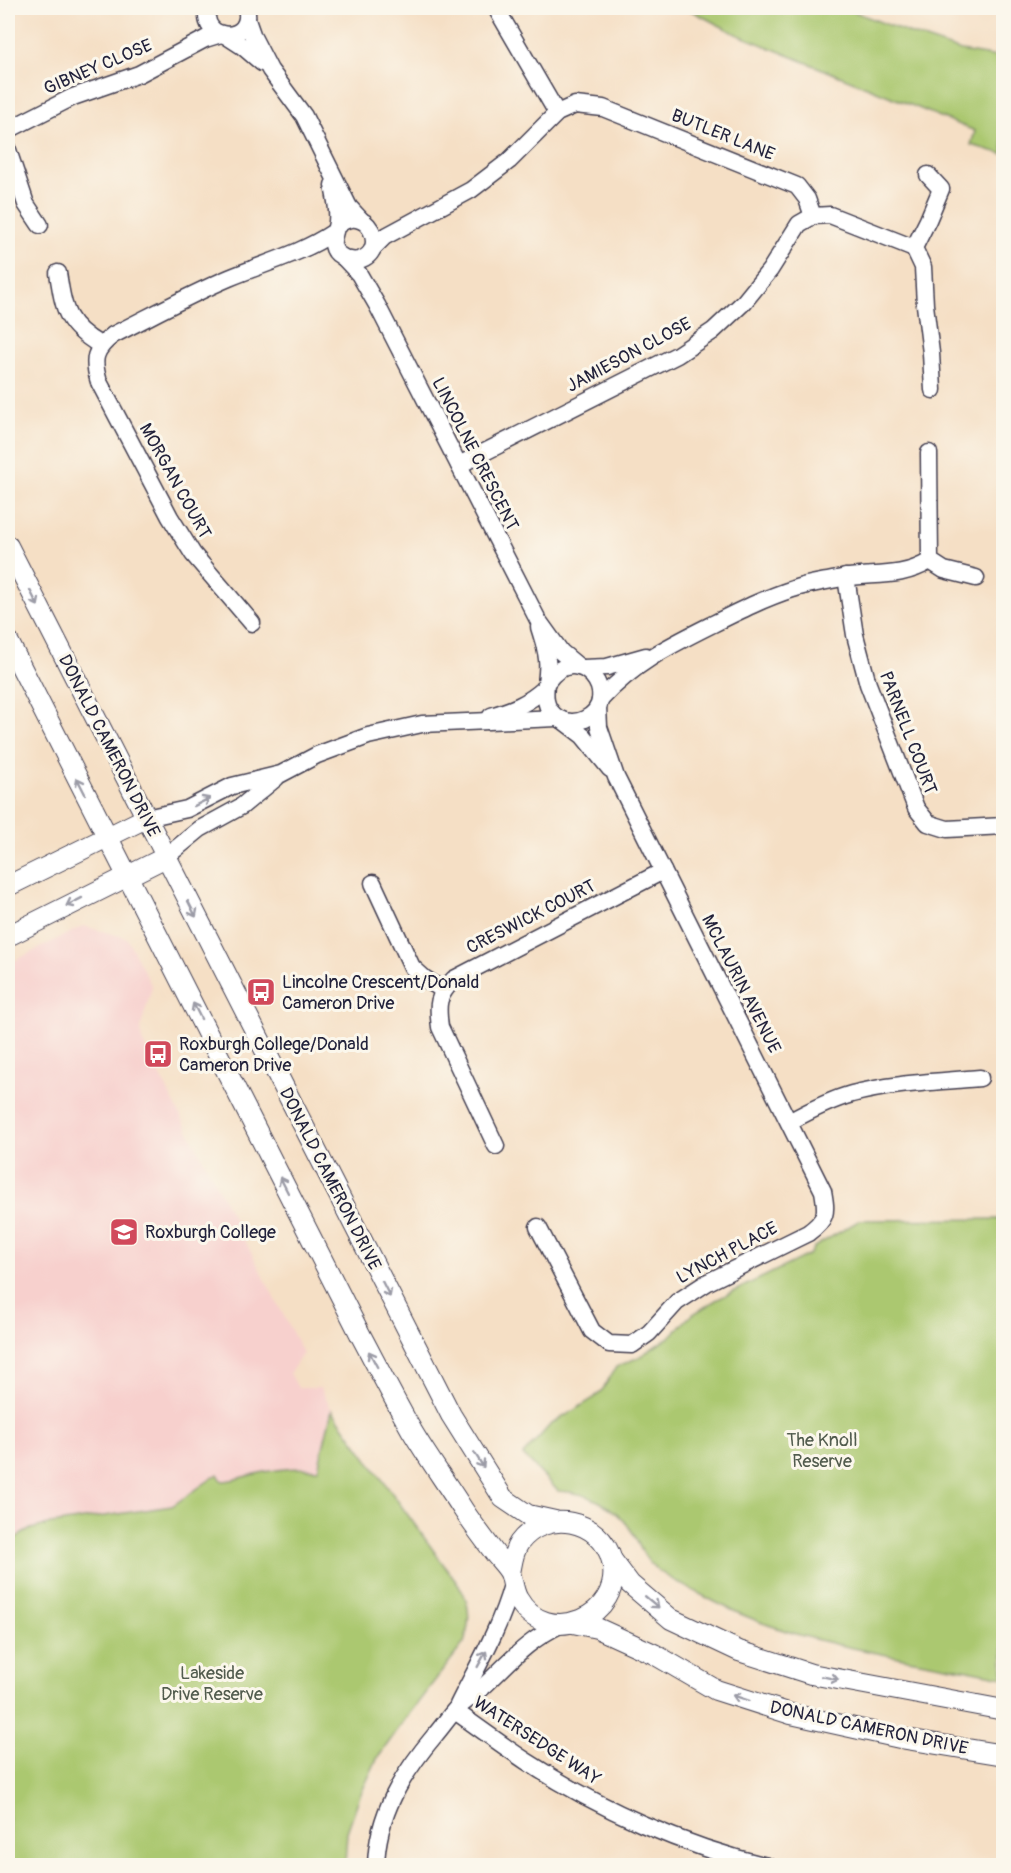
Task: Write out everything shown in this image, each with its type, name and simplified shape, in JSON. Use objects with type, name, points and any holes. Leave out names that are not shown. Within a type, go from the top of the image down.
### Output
[{"type":"street","points":[[287,257],[321,253],[359,260],[384,237],[471,190],[509,161],[557,113],[496,8]]},
{"type":"street","points":[[206,11],[211,27],[242,46],[270,70]]},
{"type":"street","name":"GIBNEY CLOSE","points":[[172,55],[206,11]]},
{"type":"street","points":[[248,12],[253,37],[270,70],[304,116],[349,207],[374,234],[372,250]]},
{"type":"street","name":"GIBNEY CLOSE","points":[[8,130],[73,97],[139,74],[205,39],[236,33],[245,25],[248,12]]},
{"type":"street","name":"BUTLER LANE","points":[[557,113],[576,105],[603,108],[796,186],[807,199],[813,216]]},
{"type":"street","points":[[8,150],[26,204],[40,225]]},
{"type":"street","points":[[331,173],[337,211],[333,245],[343,257]]},
{"type":"street","points":[[914,248],[940,189],[928,175]]},
{"type":"street","points":[[813,216],[830,215],[914,248],[923,267],[925,305],[932,353],[933,390]]},
{"type":"street","name":"JAMIESON CLOSE","points":[[459,465],[677,355],[713,331],[744,302],[770,270],[799,224],[813,216]]},
{"type":"street","points":[[58,273],[70,321],[83,335],[100,345],[113,335],[229,278],[319,243],[348,220],[380,224],[421,217]]},
{"type":"street","name":"LINCOLNE CRESCENT","points":[[372,250],[370,270],[377,305]]},
{"type":"street","name":"LINCOLNE CRESCENT","points":[[343,257],[359,274],[377,305],[538,620],[561,652],[581,668]]},
{"type":"street","name":"MORGAN COURT","points":[[100,345],[93,364],[99,382],[170,518],[194,554],[252,623]]},
{"type":"street","points":[[929,453],[930,561]]},
{"type":"street","name":"DONALD CAMERON DRIVE","points":[[8,546],[451,1415],[504,1498],[528,1515],[556,1521]]},
{"type":"street","points":[[473,721],[513,710],[530,701],[560,669],[569,666],[607,667],[655,653],[741,610],[793,588],[846,577],[899,574],[917,569],[930,561]]},
{"type":"street","points":[[930,561],[944,570],[976,578]]},
{"type":"street","name":"PARNELL COURT","points":[[846,577],[855,635],[868,684],[916,808],[928,823],[947,829],[1004,826]]},
{"type":"street","name":"LINCOLNE CRESCENT","points":[[538,620],[547,660],[546,685]]},
{"type":"street","points":[[8,641],[401,1411],[511,1579],[518,1600],[530,1613],[545,1621],[567,1624]]},
{"type":"street","points":[[8,936],[166,857],[200,829],[242,806],[281,774],[317,755],[368,736],[422,724],[560,719],[578,722],[593,714],[615,684],[655,653]]},
{"type":"street","points":[[581,668],[592,674],[597,681],[600,690],[599,703]]},
{"type":"street","points":[[546,685],[546,705],[560,719]]},
{"type":"street","name":"MCLAURIN AVENUE","points":[[599,703],[599,727],[616,777],[824,1191],[826,1210]]},
{"type":"street","name":"MCLAURIN AVENUE","points":[[560,719],[583,736],[616,777]]},
{"type":"street","points":[[8,886],[146,818],[187,809],[232,786],[281,774]]},
{"type":"street","name":"CRESWICK COURT","points":[[443,990],[454,979],[663,871]]},
{"type":"street","points":[[373,883],[412,967],[443,990],[437,1006],[440,1027],[496,1146]]},
{"type":"street","points":[[789,1122],[819,1106],[852,1094],[889,1087],[980,1078]]},
{"type":"street","name":"LYNCH PLACE","points":[[538,1227],[592,1331],[609,1344],[632,1345],[650,1333],[677,1302],[708,1282],[808,1233],[820,1224],[826,1210]]},
{"type":"street","points":[[455,1711],[494,1637],[506,1606],[512,1558],[518,1544],[542,1525],[556,1521],[574,1522],[591,1530],[604,1543],[612,1560],[630,1584],[671,1619],[739,1651],[811,1674],[1004,1710]]},
{"type":"street","points":[[376,1866],[383,1820],[395,1791],[413,1761],[455,1711],[483,1687],[513,1656],[540,1634],[588,1617],[600,1607],[609,1593],[613,1577],[612,1560]]},
{"type":"street","name":"DONALD CAMERON DRIVE","points":[[567,1624],[597,1628],[654,1654],[716,1690],[791,1714],[900,1738],[1004,1755]]},
{"type":"street","name":"WATERSEDGE WAY","points":[[455,1711],[527,1762],[596,1802],[670,1835],[767,1866]]},
{"type":"shaded area","name":"Roxburgh College","points":[[83,926],[127,938],[152,987],[141,1026],[142,1041],[303,1353],[290,1373],[298,1388],[320,1388],[332,1410],[318,1469],[300,1467],[254,1474],[230,1481],[222,1481],[218,1474],[172,1506],[51,1524],[31,1529],[8,1542],[8,964]]},
{"type":"green space","points":[[686,8],[845,8],[961,51],[1003,58],[1003,154],[971,145],[975,131],[736,34]]},
{"type":"green space","name":"The Knoll Reserve","points":[[1003,1219],[1003,1677],[866,1651],[812,1638],[774,1627],[727,1608],[666,1576],[645,1557],[631,1530],[617,1514],[589,1497],[558,1491],[523,1455],[550,1425],[594,1398],[603,1389],[616,1367],[639,1357],[671,1336],[690,1316],[716,1300],[810,1254],[814,1247],[860,1220]]},
{"type":"green space","name":"Lakeside Drive Reserve","points":[[332,1410],[462,1590],[469,1616],[464,1643],[377,1759],[359,1798],[347,1832],[345,1865],[8,1865],[8,1542],[31,1529],[51,1524],[172,1506],[218,1474],[222,1481],[226,1481],[263,1472],[302,1468],[318,1469]]},
{"type":"place","name":"Lincolne Crescent/Donald Cameron Drive","points":[[261,992]]},
{"type":"place","name":"Roxburgh College/Donald Cameron Drive","points":[[158,1054]]},
{"type":"place","name":"Roxburgh College","points":[[124,1232]]}]
